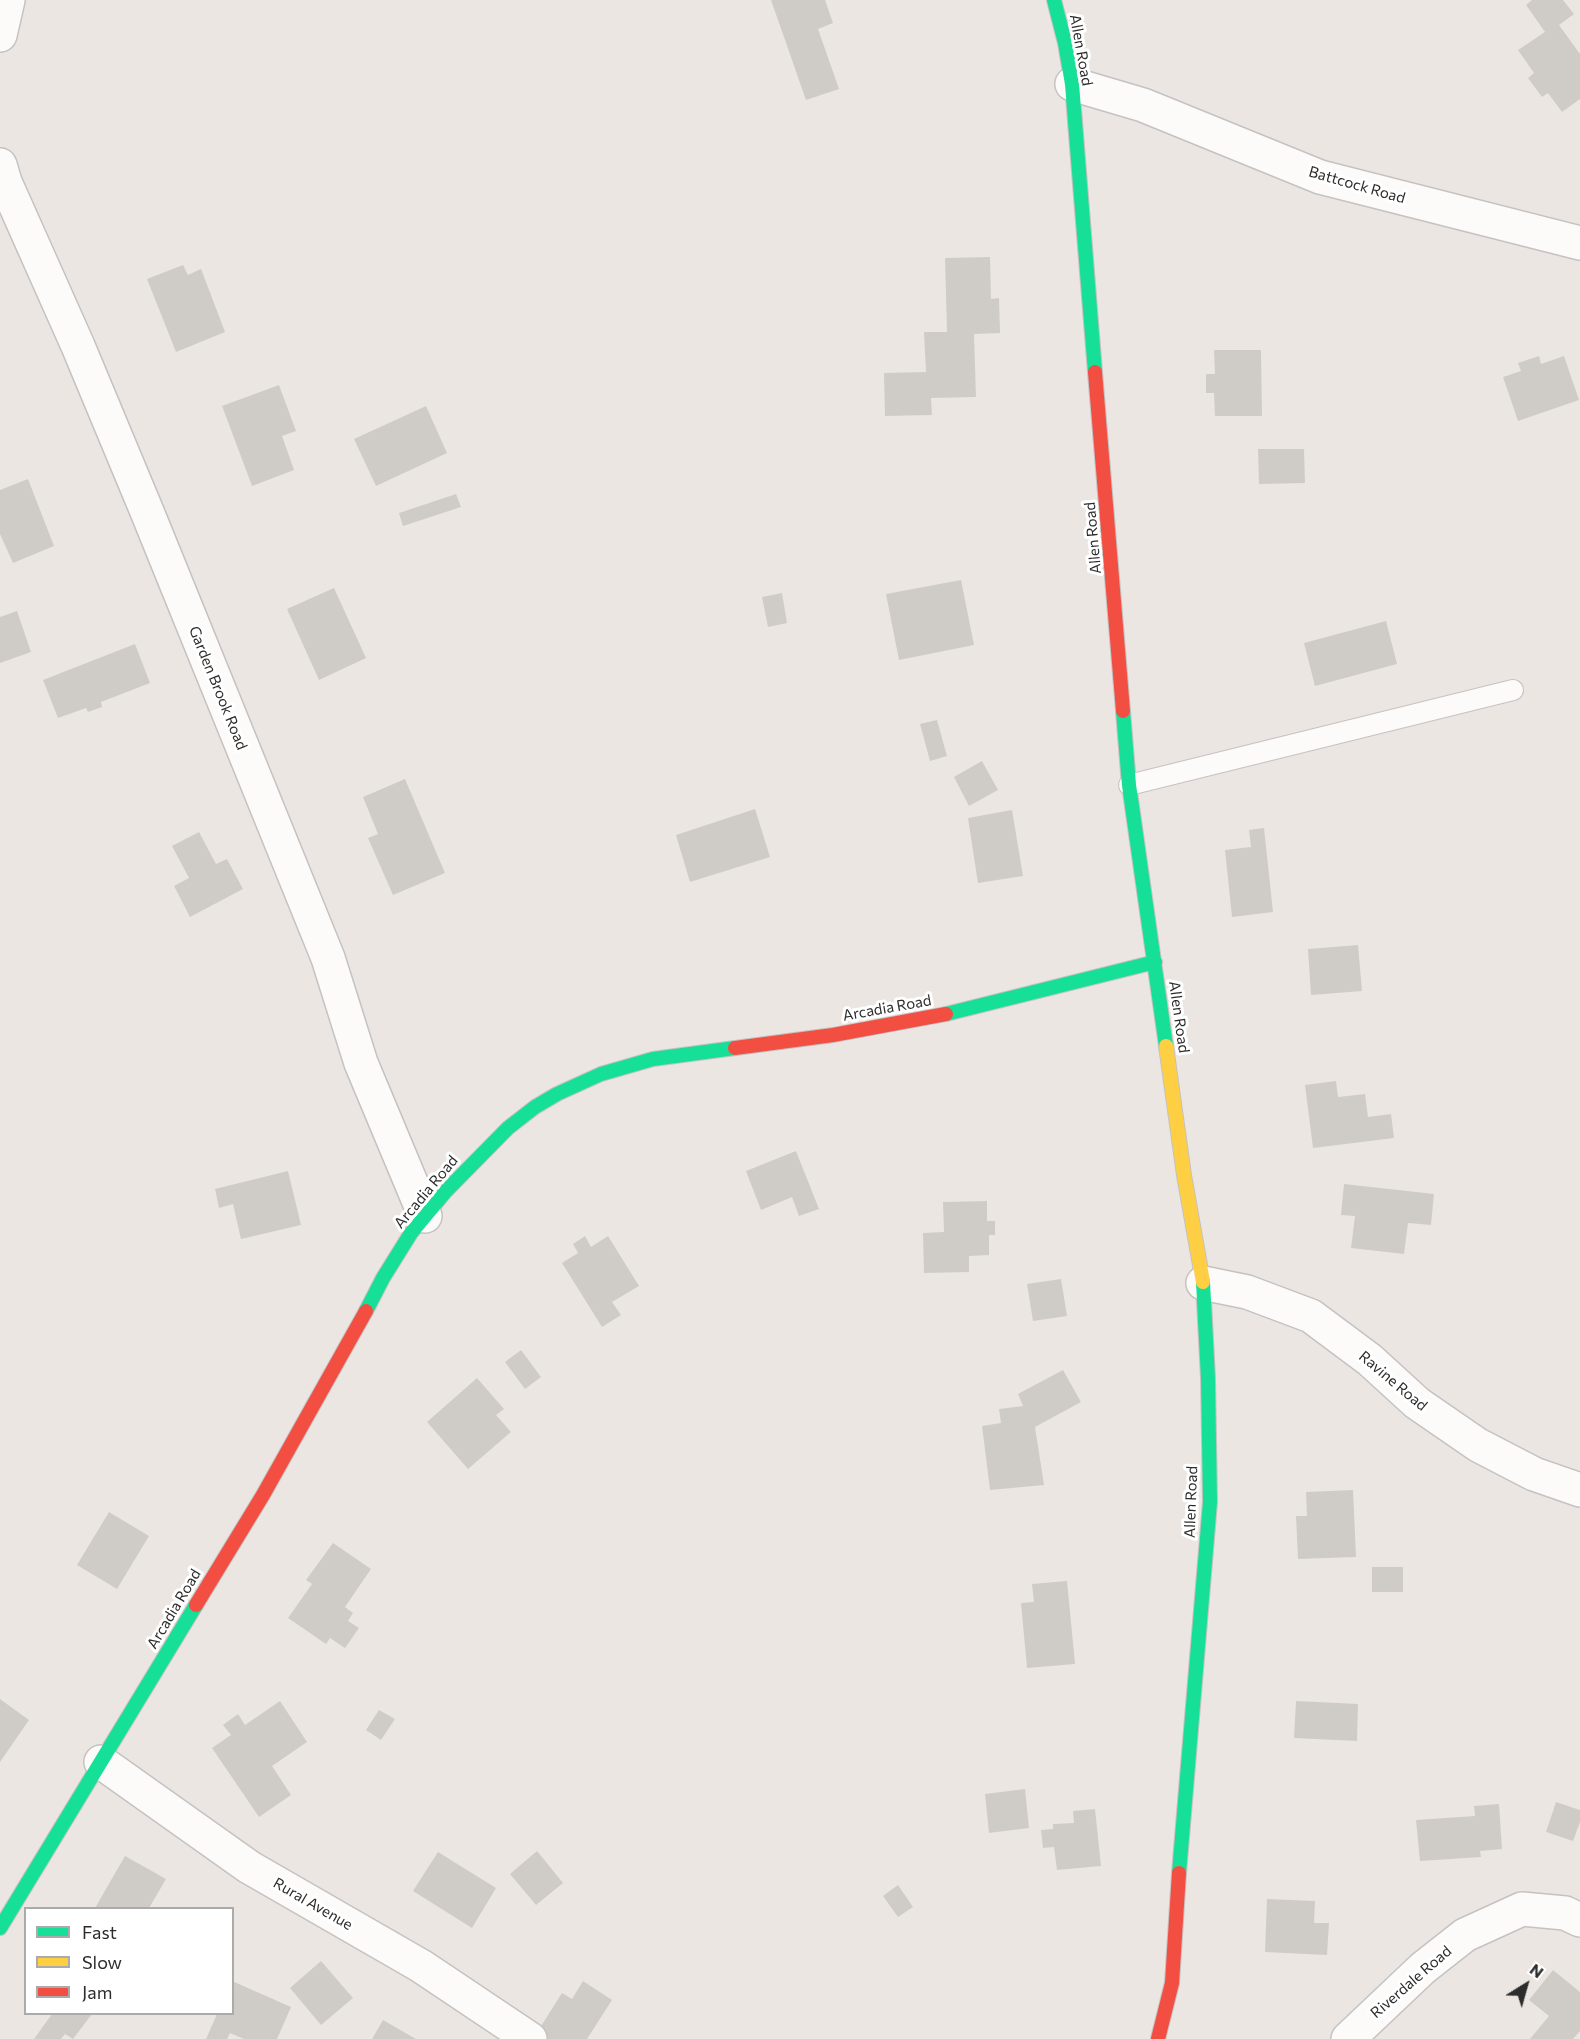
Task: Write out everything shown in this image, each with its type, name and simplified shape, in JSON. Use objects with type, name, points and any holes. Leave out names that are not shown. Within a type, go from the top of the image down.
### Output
[{"type":"street","points":[[0,35],[8,0]]},
{"type":"street","name":"Allen Road","points":[[1054,0],[1072,84],[1129,785],[1184,1175],[1203,1283],[1208,1378],[1210,1502],[1174,1933],[1172,1983],[1158,2039]]},
{"type":"street","name":"Battcock Road","points":[[1072,84],[1143,105],[1320,177],[1580,243]]},
{"type":"street","name":"Garden Brook Road","points":[[0,165],[5,182],[78,346],[148,514],[324,948],[361,1063],[425,1216]]},
{"type":"street","name":"Arcadia Road","points":[[0,1928],[263,1495],[353,1336],[383,1278],[411,1233],[446,1191],[508,1128],[535,1107],[601,1074],[653,1059],[833,1035],[938,1016],[1155,962]]},
{"type":"street","name":"Ravine Road","points":[[1203,1283],[1247,1292],[1311,1316],[1370,1360],[1417,1403],[1478,1446],[1534,1474],[1580,1490]]},
{"type":"street","name":"Rural Avenue","points":[[101,1762],[249,1867],[421,1966],[530,2039]]},
{"type":"street","name":"Riverdale Road","points":[[1348,2039],[1423,1968],[1465,1935],[1522,1909],[1565,1913],[1580,1920]]},
{"type":"lane","points":[[1129,785],[1513,690]]},
{"type":"building","points":[[771,0],[825,0],[833,23],[818,29],[839,89],[806,100]]},
{"type":"building","points":[[1532,0],[1563,0],[1574,14],[1559,25],[1580,54],[1580,99],[1562,112],[1548,93],[1542,97],[1528,78],[1534,73],[1518,50],[1545,32],[1526,5]]},
{"type":"building","points":[[990,257],[991,299],[999,298],[1000,333],[974,334],[976,397],[931,398],[932,415],[885,416],[884,373],[926,372],[924,332],[947,332],[945,258]]},
{"type":"building","points":[[183,265],[188,275],[201,269],[225,332],[176,352],[147,279]]},
{"type":"building","points":[[1214,350],[1261,350],[1262,416],[1215,416],[1214,393],[1206,393],[1206,374],[1215,374]]},
{"type":"building","points":[[1539,356],[1541,364],[1564,356],[1579,400],[1518,421],[1503,377],[1521,371],[1518,363]]},
{"type":"building","points":[[279,385],[296,431],[282,436],[294,470],[252,486],[222,406]]},
{"type":"building","points":[[426,406],[447,453],[376,486],[354,439]]},
{"type":"building","points":[[1258,449],[1304,449],[1305,483],[1259,484]]},
{"type":"building","points":[[28,479],[54,546],[13,563],[0,534],[0,490]]},
{"type":"building","points":[[456,494],[461,507],[403,526],[399,513]]},
{"type":"building","points":[[961,580],[974,645],[899,660],[886,594]]},
{"type":"building","points":[[334,588],[366,658],[319,680],[287,609]]},
{"type":"building","points":[[782,593],[787,623],[768,627],[762,597]]},
{"type":"building","points":[[17,611],[31,652],[0,663],[0,617]]},
{"type":"building","points":[[1386,621],[1397,664],[1315,686],[1304,643]]},
{"type":"building","points":[[135,644],[150,683],[101,702],[102,707],[88,712],[86,708],[58,718],[43,680]]},
{"type":"building","points":[[937,720],[947,756],[930,761],[920,724]]},
{"type":"building","points":[[982,761],[998,790],[969,806],[954,777]]},
{"type":"building","points":[[405,779],[445,873],[393,895],[368,838],[378,834],[363,797]]},
{"type":"building","points":[[755,809],[770,857],[690,882],[676,835]]},
{"type":"building","points":[[1012,810],[1023,876],[978,883],[968,818]]},
{"type":"building","points":[[1264,828],[1273,912],[1232,917],[1225,850],[1251,847],[1249,830]]},
{"type":"building","points":[[199,832],[216,864],[227,859],[243,889],[190,917],[174,886],[189,878],[172,846]]},
{"type":"building","points":[[1358,945],[1362,991],[1311,995],[1308,949]]},
{"type":"building","points":[[1336,1081],[1338,1097],[1365,1094],[1368,1117],[1391,1114],[1394,1138],[1313,1148],[1305,1085]]},
{"type":"building","points":[[796,1151],[819,1209],[799,1216],[792,1197],[761,1210],[746,1171]]},
{"type":"building","points":[[288,1171],[301,1225],[241,1239],[233,1204],[219,1208],[215,1189]]},
{"type":"building","points":[[1344,1184],[1434,1194],[1431,1225],[1408,1223],[1404,1254],[1351,1248],[1355,1216],[1341,1215]]},
{"type":"building","points":[[987,1201],[987,1221],[995,1221],[995,1235],[989,1235],[989,1255],[969,1256],[969,1272],[924,1273],[923,1233],[944,1232],[943,1202]]},
{"type":"building","points":[[585,1236],[591,1247],[608,1236],[639,1286],[612,1302],[621,1315],[602,1327],[562,1263],[578,1253],[573,1244]]},
{"type":"building","points":[[1061,1279],[1067,1316],[1033,1321],[1027,1284]]},
{"type":"building","points":[[521,1350],[541,1377],[525,1389],[505,1362]]},
{"type":"building","points":[[1063,1370],[1081,1402],[1035,1427],[1044,1485],[990,1490],[982,1426],[1001,1423],[999,1409],[1023,1406],[1018,1394]]},
{"type":"building","points":[[477,1378],[504,1409],[496,1415],[511,1432],[468,1469],[427,1422]]},
{"type":"building","points":[[1353,1490],[1356,1557],[1298,1559],[1296,1516],[1307,1516],[1306,1492]]},
{"type":"building","points":[[109,1512],[149,1536],[117,1589],[77,1565]]},
{"type":"building","points":[[333,1543],[371,1569],[345,1607],[353,1613],[348,1621],[359,1628],[345,1648],[330,1638],[326,1644],[288,1618],[312,1584],[306,1580]]},
{"type":"building","points":[[1372,1567],[1403,1567],[1403,1592],[1372,1592]]},
{"type":"building","points":[[1067,1581],[1075,1664],[1027,1668],[1021,1603],[1034,1602],[1032,1584]]},
{"type":"building","points":[[0,1699],[29,1720],[0,1762]]},
{"type":"building","points":[[280,1701],[307,1742],[272,1766],[291,1795],[259,1817],[212,1748],[231,1735],[223,1725],[238,1714],[245,1725]]},
{"type":"building","points":[[1296,1701],[1358,1704],[1357,1741],[1294,1738]]},
{"type":"building","points":[[379,1710],[395,1719],[381,1740],[366,1730]]},
{"type":"building","points":[[1025,1789],[1029,1828],[989,1833],[985,1794]]},
{"type":"building","points":[[1556,1802],[1580,1810],[1580,1822],[1573,1841],[1546,1832]]},
{"type":"building","points":[[1499,1804],[1502,1849],[1480,1851],[1481,1857],[1420,1861],[1416,1820],[1475,1816],[1474,1806]]},
{"type":"building","points":[[1095,1809],[1101,1866],[1057,1870],[1054,1847],[1043,1848],[1041,1830],[1053,1829],[1053,1824],[1074,1823],[1073,1811]]},
{"type":"building","points":[[537,1851],[563,1883],[536,1905],[510,1874]]},
{"type":"building","points":[[438,1852],[496,1888],[472,1928],[413,1891]]},
{"type":"building","points":[[125,1856],[166,1879],[150,1907],[96,1907]]},
{"type":"building","points":[[898,1885],[913,1907],[898,1917],[883,1896]]},
{"type":"building","points":[[1267,1899],[1315,1901],[1314,1923],[1329,1923],[1327,1955],[1265,1952]]},
{"type":"building","points":[[321,1961],[353,1998],[321,2025],[290,1988]]},
{"type":"building","points":[[1553,1970],[1580,1992],[1580,2031],[1573,2039],[1530,2039],[1549,2016],[1529,2000]]},
{"type":"building","points":[[583,1981],[612,2000],[587,2039],[543,2039],[536,2034],[562,1993],[572,1999]]},
{"type":"building","points":[[234,1982],[291,2007],[277,2039],[244,2039],[230,2033],[227,2039],[206,2039],[217,2015],[234,2015]]},
{"type":"building","points":[[51,2015],[91,2015],[73,2039],[65,2034],[61,2039],[34,2039]]},
{"type":"building","points":[[383,2020],[416,2039],[372,2039]]},
{"type":"traffic: fast","points":[[1054,0],[1072,84],[1095,372]]},
{"type":"traffic: fast","points":[[1123,711],[1129,785],[1166,1046]]},
{"type":"traffic: fast","points":[[946,1014],[1155,962]]},
{"type":"traffic: fast","points":[[366,1311],[411,1233],[446,1191],[508,1128],[535,1107],[601,1074],[653,1059],[735,1048]]},
{"type":"traffic: fast","points":[[1179,1873],[1210,1502],[1208,1378],[1203,1282]]},
{"type":"traffic: fast","points":[[0,1928],[196,1605]]},
{"type":"traffic: slow","points":[[1166,1046],[1184,1175],[1203,1282]]},
{"type":"traffic: jam","points":[[1095,372],[1123,711]]},
{"type":"traffic: jam","points":[[735,1048],[833,1035],[946,1014]]},
{"type":"traffic: jam","points":[[196,1605],[263,1495],[366,1311]]},
{"type":"traffic: jam","points":[[1158,2039],[1172,1983],[1179,1873]]}]
